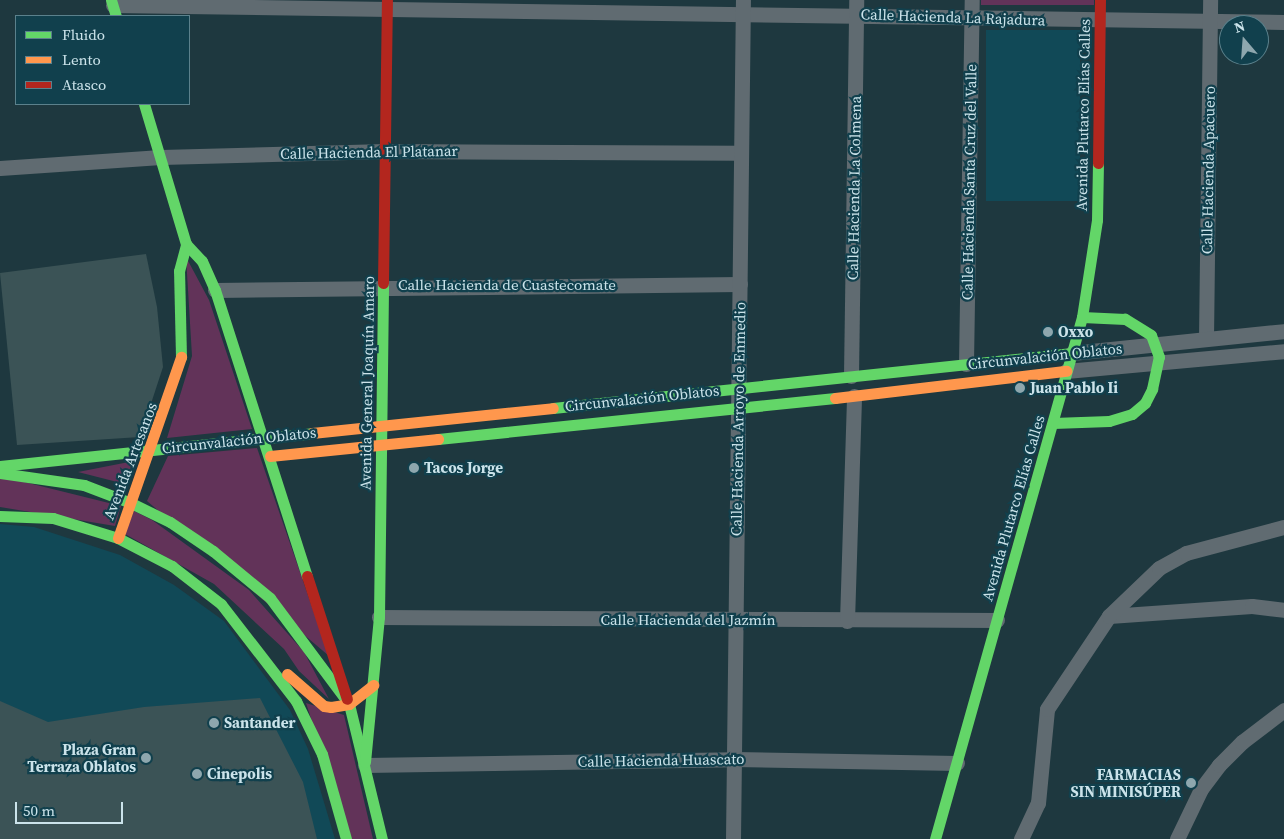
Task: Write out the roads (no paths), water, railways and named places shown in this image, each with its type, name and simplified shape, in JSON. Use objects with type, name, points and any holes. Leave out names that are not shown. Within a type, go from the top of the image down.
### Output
[{"type":"street","name":"Calle Hacienda Santa Cruz del Valle","points":[[966,364],[972,0]]},
{"type":"street","name":"Avenida Plutarco Elías Calles","points":[[935,839],[1082,317],[1096,220],[1100,0]]},
{"type":"street","name":"Calle Hacienda Apacuero","points":[[1206,339],[1210,0]]},
{"type":"street","name":"Calle Hacienda La Rajadura","points":[[113,7],[250,3],[856,7],[972,20],[1284,22]]},
{"type":"street","name":"Avenida General Joaquín Amaro","points":[[365,765],[379,617],[387,4]]},
{"type":"street","name":"Calle Hacienda Arroyo de Enmedio","points":[[734,839],[740,284],[739,153],[743,6]]},
{"type":"street","name":"Calle Hacienda La Colmena","points":[[851,376],[856,7]]},
{"type":"street","points":[[144,105],[186,244],[202,261],[215,290],[262,437],[270,456],[349,704],[382,839]]},
{"type":"street","name":"Calle Hacienda El Platanar","points":[[2,164],[161,156],[386,151],[739,153]]},
{"type":"street","name":"Avenida Artesanos","points":[[186,244],[179,271],[181,360],[151,450],[118,538],[172,566],[221,604],[263,653],[296,701],[322,754],[346,839]]},
{"type":"street","name":"Calle Hacienda de Cuastecomate","points":[[215,290],[382,286],[740,284]]},
{"type":"street","points":[[1053,423],[1109,421],[1132,414],[1145,403],[1158,364],[1156,345],[1151,335],[1125,319],[1082,317]]},
{"type":"street","name":"Circunvalación Oblatos","points":[[0,466],[1284,331]]},
{"type":"street","name":"Circunvalación Oblatos","points":[[270,456],[381,447],[738,409],[1066,371],[1284,351]]},
{"type":"street","points":[[847,621],[854,396]]},
{"type":"street","points":[[0,473],[84,486],[131,502],[170,522],[248,577],[270,598],[349,704]]},
{"type":"street","points":[[0,516],[53,518],[118,538]]},
{"type":"street","points":[[1020,839],[1038,803],[1047,709],[1109,616],[1159,568],[1186,553],[1284,527]]},
{"type":"street","points":[[1109,616],[1252,606],[1284,610]]},
{"type":"street","name":"Calle Hacienda del Jazmín","points":[[379,617],[735,621],[997,620]]},
{"type":"street","points":[[263,653],[324,706],[349,704],[373,685]]},
{"type":"street","points":[[1177,839],[1201,789],[1219,765],[1242,742],[1284,710]]},
{"type":"street","name":"Calle Hacienda Huascato","points":[[365,765],[734,759],[957,763]]},
{"type":"place","name":"Oxxo","points":[[1048,332]]},
{"type":"place","name":"Juan Pablo Ii","points":[[1020,388]]},
{"type":"place","name":"Tacos Jorge","points":[[414,468]]},
{"type":"place","name":"Santander","points":[[214,723]]},
{"type":"place","name":"Plaza Gran Terraza Oblatos","points":[[146,758]]},
{"type":"place","name":"Cinepolis","points":[[197,774]]},
{"type":"place","name":"FARMACIAS SIN MINISÚPER","points":[[1191,783]]}]
